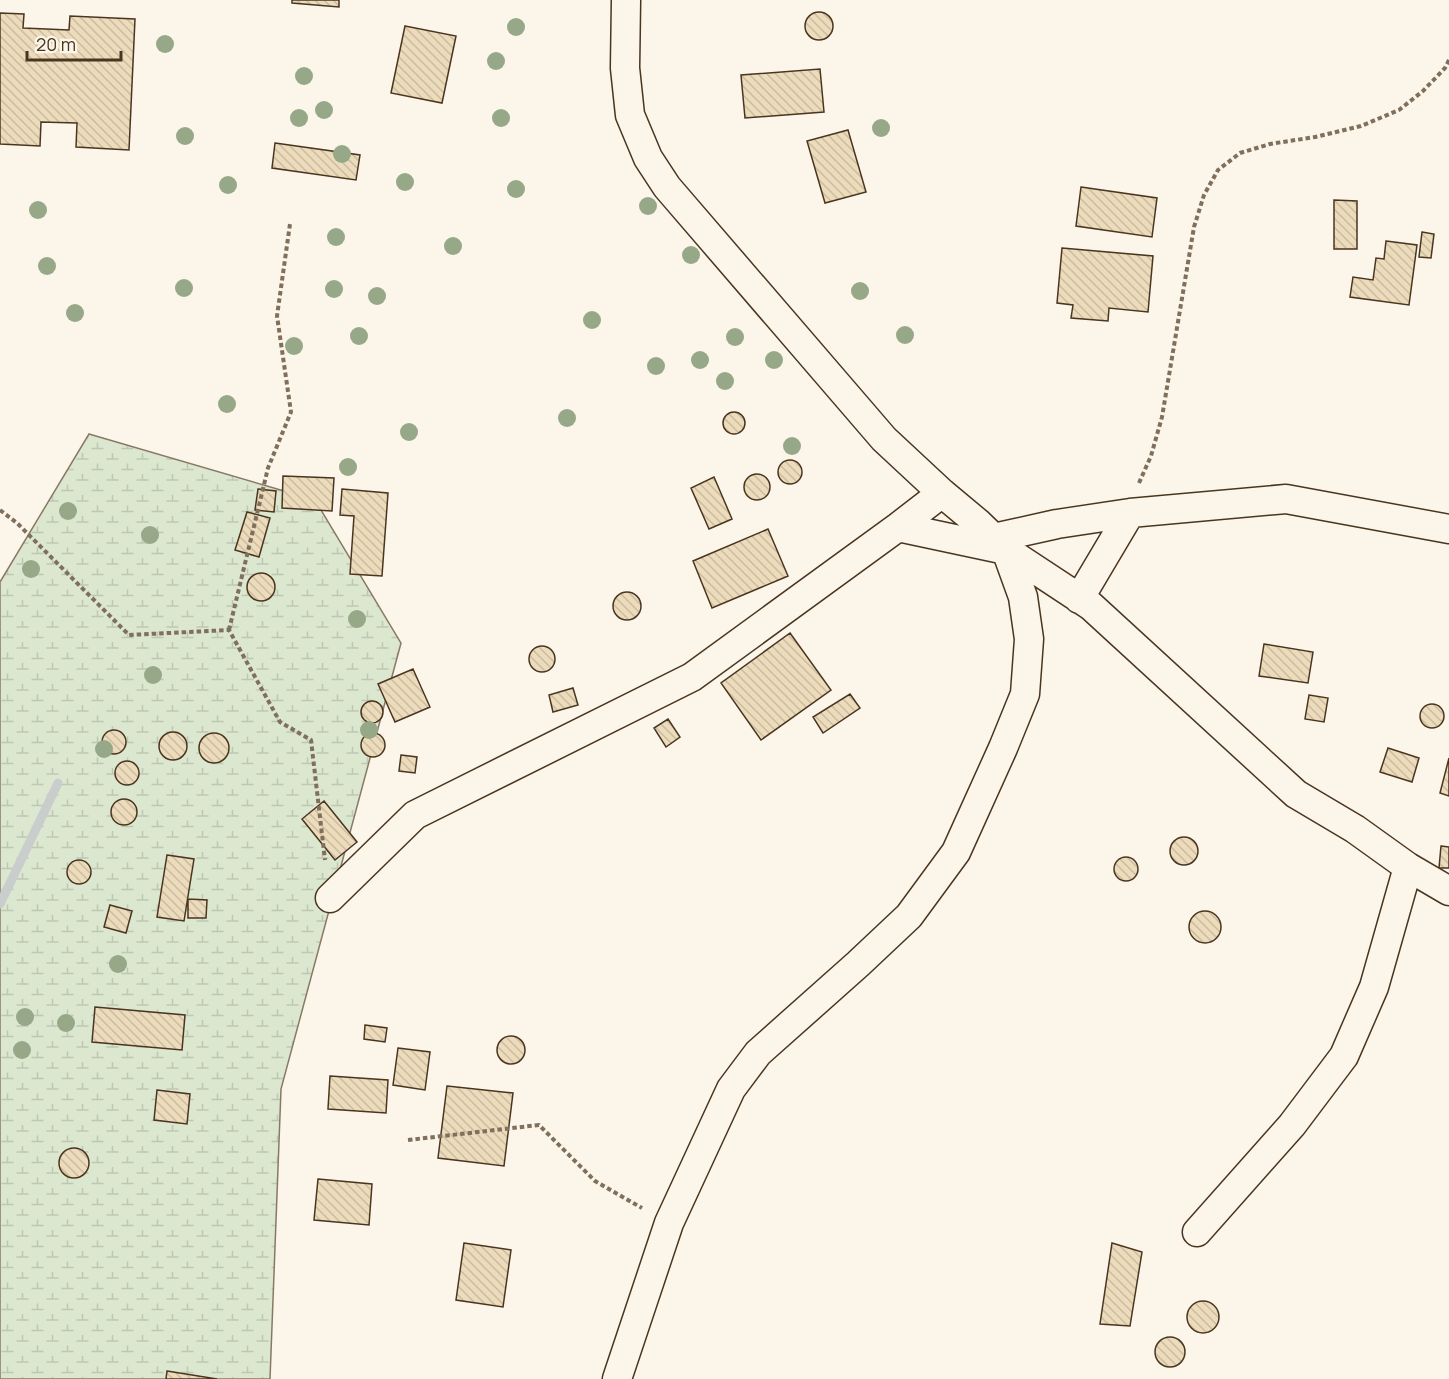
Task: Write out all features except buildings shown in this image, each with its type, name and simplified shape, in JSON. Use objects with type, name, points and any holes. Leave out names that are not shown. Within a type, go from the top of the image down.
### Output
[{"type":"street","points":[[626,0],[625,68],[630,115],[648,158],[667,187],[884,439],[1000,544],[1099,614],[1296,794],[1449,891]]},
{"type":"street","points":[[330,898],[415,815],[692,677],[942,493]]},
{"type":"street","points":[[897,526],[1000,544],[1057,524],[1130,513],[1286,499],[1449,529]]},
{"type":"street","points":[[1079,598],[1130,513]]},
{"type":"street","points":[[617,1379],[669,1223],[731,1089],[758,1053],[909,916],[956,852],[1025,694],[1029,639],[1023,597],[1000,544]]},
{"type":"street","points":[[1197,1232],[1292,1125],[1344,1056],[1374,987],[1408,867]]},
{"type":"path","points":[[1130,513],[1162,417],[1194,227],[1204,195],[1218,170],[1240,153],[1270,144],[1316,137],[1361,126],[1399,110],[1423,91],[1445,68],[1449,60]]},
{"type":"path","points":[[290,224],[277,316],[291,412],[268,468],[229,630],[280,722],[311,740],[330,898]]},
{"type":"path","points":[[0,510],[129,635],[229,630]]},
{"type":"path","points":[[408,1140],[539,1125],[595,1180],[669,1223]]},
{"type":"green space","points":[[89,434],[315,500],[401,643],[281,1089],[270,1379],[0,1379],[0,582]]},
{"type":"waterway","points":[[0,904],[58,783]]}]
